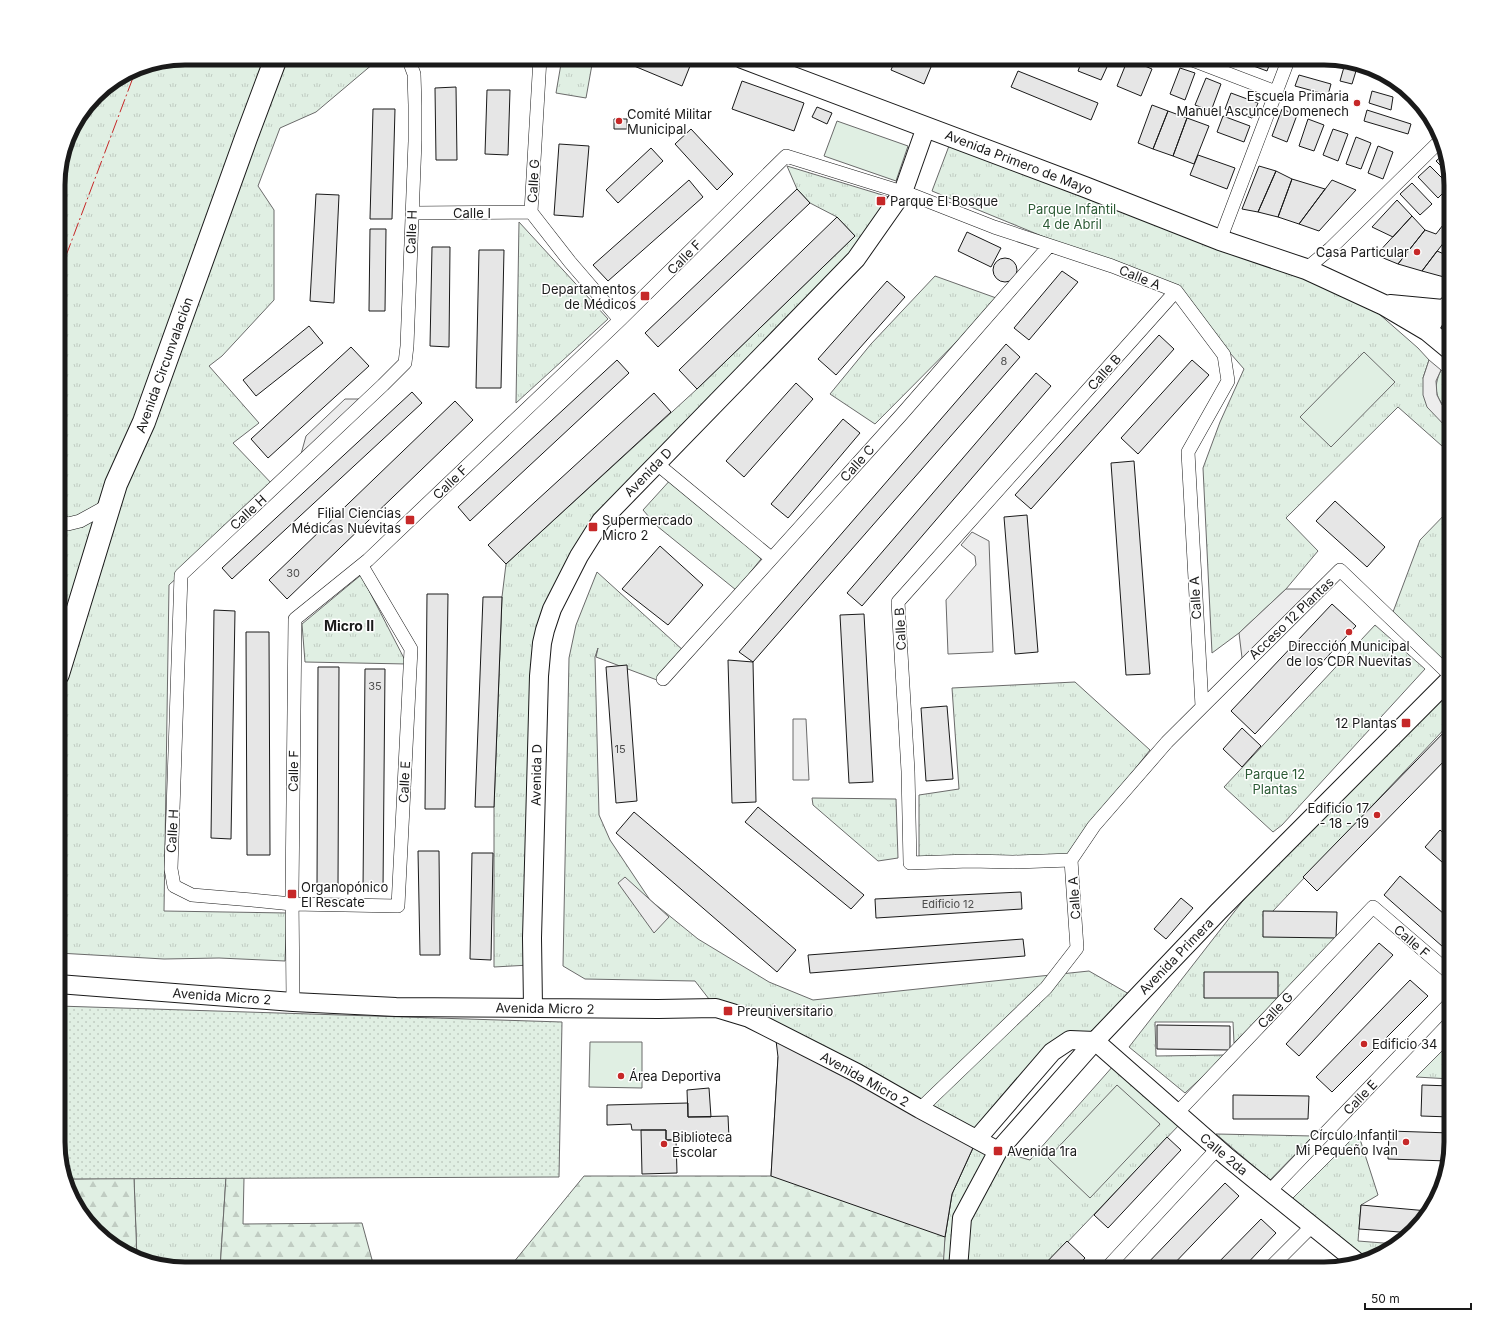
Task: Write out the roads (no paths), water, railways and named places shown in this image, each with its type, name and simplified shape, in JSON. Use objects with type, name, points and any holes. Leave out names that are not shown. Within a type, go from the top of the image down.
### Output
[{"type":"highway","name":"Avenida Circunvalación","points":[[65,651],[116,484],[144,422],[243,145],[273,65]]},
{"type":"main road","name":"Avenida Primero de Mayo","points":[[761,65],[1220,240],[1306,269],[1384,305],[1428,331],[1444,344]]},
{"type":"main road","name":"Avenida Primero de Mayo","points":[[1384,305],[1444,310]]},
{"type":"street","name":"Calle H","points":[[292,904],[192,895],[174,886],[171,869],[181,575],[353,414],[405,363],[408,331],[415,141],[414,74],[411,65]]},
{"type":"street","name":"Calle G","points":[[540,65],[532,212],[570,262],[620,320]]},
{"type":"street","points":[[1205,65],[1276,92]]},
{"type":"street","points":[[1220,240],[1286,65]]},
{"type":"street","name":"Avenida D","points":[[533,1007],[531,965],[538,676],[545,630],[552,609],[579,556],[602,520],[856,259],[903,192],[926,127]]},
{"type":"street","points":[[1306,269],[1330,249],[1437,144]]},
{"type":"street","name":"Calle F","points":[[293,1002],[292,904],[295,619],[362,566],[620,320],[786,156],[903,192]]},
{"type":"street","name":"Calle A","points":[[903,192],[994,227],[1112,266],[1176,291],[1224,355],[1228,381],[1188,452],[1202,706],[1167,742],[1094,826],[1071,860],[1077,948],[1046,988],[920,1109]]},
{"type":"street","name":"Calle I","points":[[412,213],[532,212]]},
{"type":"street","name":"Calle C","points":[[663,679],[902,414],[1049,246]]},
{"type":"street","name":"Calle B","points":[[1071,860],[910,863],[908,771],[898,602],[1176,291]]},
{"type":"street","points":[[1428,331],[1435,318],[1444,312]]},
{"type":"street","points":[[656,463],[771,558]]},
{"type":"street","points":[[65,523],[68,524],[80,521],[109,505]]},
{"type":"street","name":"Calle E","points":[[292,904],[398,906],[411,649],[362,566]]},
{"type":"street","name":"Acceso 12 Plantas","points":[[1202,706],[1340,570],[1444,670]]},
{"type":"street","name":"Avenida Primera","points":[[959,1262],[962,1218],[998,1151],[1095,1041],[1258,871],[1444,684]]},
{"type":"street","name":"Calle G","points":[[1177,1113],[1373,907]]},
{"type":"street","name":"Calle F","points":[[1373,907],[1444,968]]},
{"type":"street","name":"Avenida Micro 2","points":[[65,985],[293,1002],[396,1007],[716,1008],[749,1018],[857,1073],[998,1151]]},
{"type":"street","name":"Calle E","points":[[1269,1192],[1444,1009]]},
{"type":"street","points":[[977,1139],[1052,1052],[1070,1040],[1095,1041]]},
{"type":"street","name":"Calle 2da","points":[[1095,1041],[1217,1149],[1353,1259]]},
{"type":"street","points":[[1112,1262],[1217,1149]]},
{"type":"street","points":[[1276,1262],[1312,1226]]},
{"type":"place","name":"Escuela Primaria Manuel Ascunce Domenech","points":[[1357,103]]},
{"type":"place","name":"Comité Militar Municipal","points":[[619,121]]},
{"type":"place","name":"Parque El Bosque","points":[[881,201]]},
{"type":"place","name":"Casa Particular","points":[[1417,252]]},
{"type":"place","name":"Departamentos de Médicos","points":[[645,296]]},
{"type":"place","name":"Filial Ciencias Médicas Nuevitas","points":[[410,520]]},
{"type":"place","name":"Supermercado Micro 2","points":[[593,527]]},
{"type":"place","name":"Dirección Municipal de los CDR Nuevitas","points":[[1349,632]]},
{"type":"place","name":"12 Plantas","points":[[1406,723]]},
{"type":"place","name":"Edificio 17 - 18 - 19","points":[[1377,815]]},
{"type":"place","name":"Organopónico El Rescate","points":[[292,894]]},
{"type":"place","name":"Preuniversitario","points":[[728,1011]]},
{"type":"place","name":"Edificio 34","points":[[1364,1044]]},
{"type":"place","name":"Área Deportiva","points":[[621,1076]]},
{"type":"place","name":"Círculo Infantil Mi Pequeño Ivan","points":[[1406,1142]]},
{"type":"place","name":"Biblioteca Escolar","points":[[664,1144]]},
{"type":"place","name":"Avenida 1ra","points":[[998,1151]]},
{"type":"district","name":"Micro II","points":[[349,625]]},
{"type":"park label","name":"Parque Infantil 4 de Abril","points":[[1072,216]]},
{"type":"park label","name":"Parque 12 Plantas","points":[[1275,782]]}]
